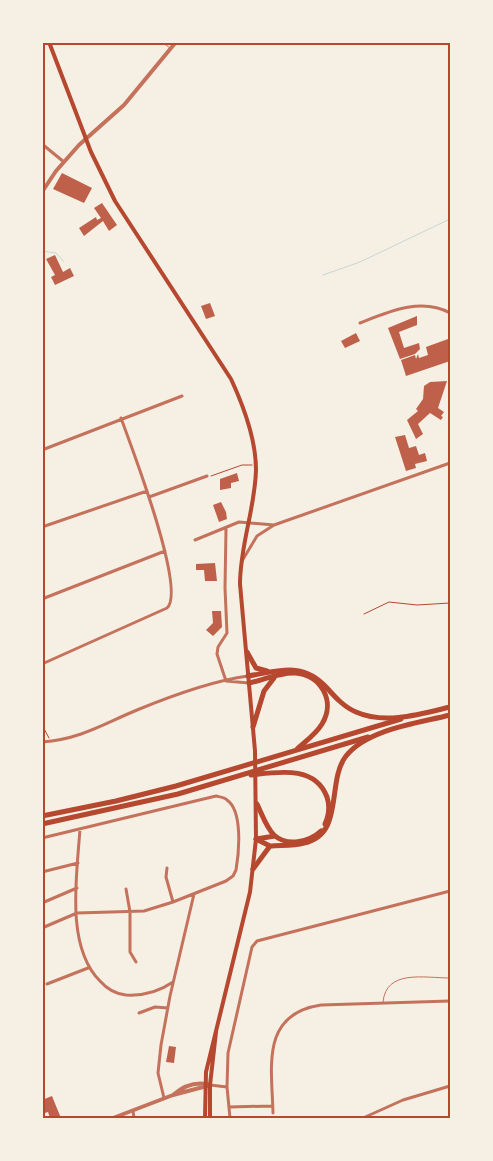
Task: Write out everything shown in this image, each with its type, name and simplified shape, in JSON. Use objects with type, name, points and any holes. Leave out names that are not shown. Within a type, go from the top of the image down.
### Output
[{"type":"highway","points":[[247,652],[256,668],[274,674]]},
{"type":"highway","points":[[249,683],[274,674],[298,670],[312,674],[341,702],[357,713],[370,716],[411,716]]},
{"type":"highway","points":[[248,676],[294,673],[310,677],[321,686],[326,696],[327,712],[322,725],[295,751]]},
{"type":"highway","points":[[253,727],[264,691],[274,674]]},
{"type":"highway","points":[[42,816],[116,801],[176,786],[411,716],[450,707]]},
{"type":"highway","points":[[42,824],[178,794],[450,715]]},
{"type":"highway","points":[[256,839],[270,846],[306,843],[325,830],[331,815],[339,769],[346,756],[369,737]]},
{"type":"highway","points":[[238,776],[298,773],[315,780],[322,787],[329,803],[329,810],[324,827],[305,841],[297,842],[275,836],[257,804]]},
{"type":"highway","points":[[256,839],[275,836]]},
{"type":"highway","points":[[254,869],[270,846]]},
{"type":"main road","points":[[49,42],[85,138],[115,201],[230,379],[248,422],[255,465],[248,522],[240,564],[257,787],[254,869],[204,1086],[205,1118]]},
{"type":"main road","points":[[210,1118],[210,1085],[216,1030]]},
{"type":"street","points":[[42,192],[85,138],[124,105],[176,42]]},
{"type":"street","points":[[42,144],[64,162]]},
{"type":"street","points":[[360,323],[413,306],[430,306],[450,313]]},
{"type":"street","points":[[42,450],[182,396]]},
{"type":"street","points":[[42,664],[167,608],[172,600],[165,551],[147,490],[121,418]]},
{"type":"street","points":[[240,564],[257,536],[274,525],[450,463]]},
{"type":"street","points":[[149,497],[208,476]]},
{"type":"street","points":[[42,527],[147,490]]},
{"type":"street","points":[[195,540],[226,529],[238,522],[274,525]]},
{"type":"street","points":[[226,529],[225,588],[227,633],[217,650],[226,681]]},
{"type":"street","points":[[42,599],[165,551]]},
{"type":"street","points":[[42,742],[72,738],[138,709],[226,681],[248,676]]},
{"type":"street","points":[[226,681],[249,683]]},
{"type":"street","points":[[42,838],[216,796],[229,801],[238,819],[236,870],[233,876],[226,881],[173,902],[144,911],[77,914],[42,928]]},
{"type":"street","points":[[80,828],[77,914],[81,949],[88,968],[107,988],[121,995],[139,996],[166,987],[174,982]]},
{"type":"street","points":[[42,872],[78,863]]},
{"type":"street","points":[[166,868],[166,878],[173,902]]},
{"type":"street","points":[[42,903],[77,888]]},
{"type":"street","points":[[126,889],[130,912],[130,952],[136,962]]},
{"type":"street","points":[[230,1118],[227,1086],[228,1053],[252,948],[257,941],[450,891]]},
{"type":"street","points":[[164,1098],[158,1072],[168,1008],[194,894]]},
{"type":"street","points":[[47,984],[88,968]]},
{"type":"street","points":[[273,1114],[270,1057],[276,1034],[284,1023],[302,1010],[315,1006],[450,1002]]},
{"type":"street","points":[[139,1013],[157,1008],[168,1008]]},
{"type":"street","points":[[173,1095],[186,1086],[198,1082],[204,1086]]},
{"type":"street","points":[[113,1118],[164,1098],[204,1086],[227,1086]]},
{"type":"street","points":[[363,1118],[403,1100],[450,1086]]},
{"type":"street","points":[[229,1106],[272,1106]]},
{"type":"street","points":[[132,1111],[134,1118]]},
{"type":"lane","points":[[162,42],[171,49]]},
{"type":"lane","points":[[383,1003],[386,988],[395,980],[450,978]]},
{"type":"path","points":[[208,476],[214,476],[242,466],[255,465]]},
{"type":"path","points":[[364,614],[389,602],[417,605],[450,603]]},
{"type":"path","points":[[42,725],[51,741]]},
{"type":"building","points":[[62,173],[92,188],[84,203],[53,189]]},
{"type":"building","points":[[102,203],[117,225],[109,231],[103,221],[84,236],[79,228],[96,217],[97,220],[101,218],[94,208]]},
{"type":"building","points":[[55,255],[63,272],[70,268],[74,276],[55,285],[51,277],[55,275],[46,259]]},
{"type":"building","points":[[210,303],[215,316],[206,319],[201,306]]},
{"type":"building","points":[[417,316],[417,325],[399,332],[404,348],[419,343],[420,349],[415,354],[400,359],[388,328]]},
{"type":"building","points":[[356,333],[360,341],[345,348],[341,341]]},
{"type":"building","points":[[448,339],[450,361],[406,376],[401,360],[415,355],[416,359],[418,354],[419,358],[428,355],[426,347]]},
{"type":"building","points":[[447,381],[438,408],[444,412],[441,416],[443,417],[441,420],[430,413],[418,424],[423,434],[416,439],[407,420],[418,411],[416,409],[423,399],[424,386],[430,382]]},
{"type":"building","points":[[405,435],[409,448],[416,446],[419,455],[425,453],[427,461],[415,464],[416,468],[406,471],[395,437]]},
{"type":"building","points":[[237,473],[239,481],[231,483],[231,488],[220,490],[220,479]]},
{"type":"building","points":[[221,502],[227,519],[219,522],[213,505]]},
{"type":"building","points":[[215,563],[217,581],[205,581],[204,570],[196,570],[196,564]]},
{"type":"building","points":[[212,611],[221,611],[222,627],[213,636],[206,630],[213,623]]},
{"type":"building","points":[[169,1046],[176,1047],[174,1063],[166,1062]]},
{"type":"building","points":[[52,1096],[61,1118],[50,1118],[48,1112],[42,1114],[42,1100]]},
{"type":"waterway","points":[[323,275],[360,262],[450,219]]},
{"type":"waterway","points":[[42,251],[56,253],[64,262]]}]
